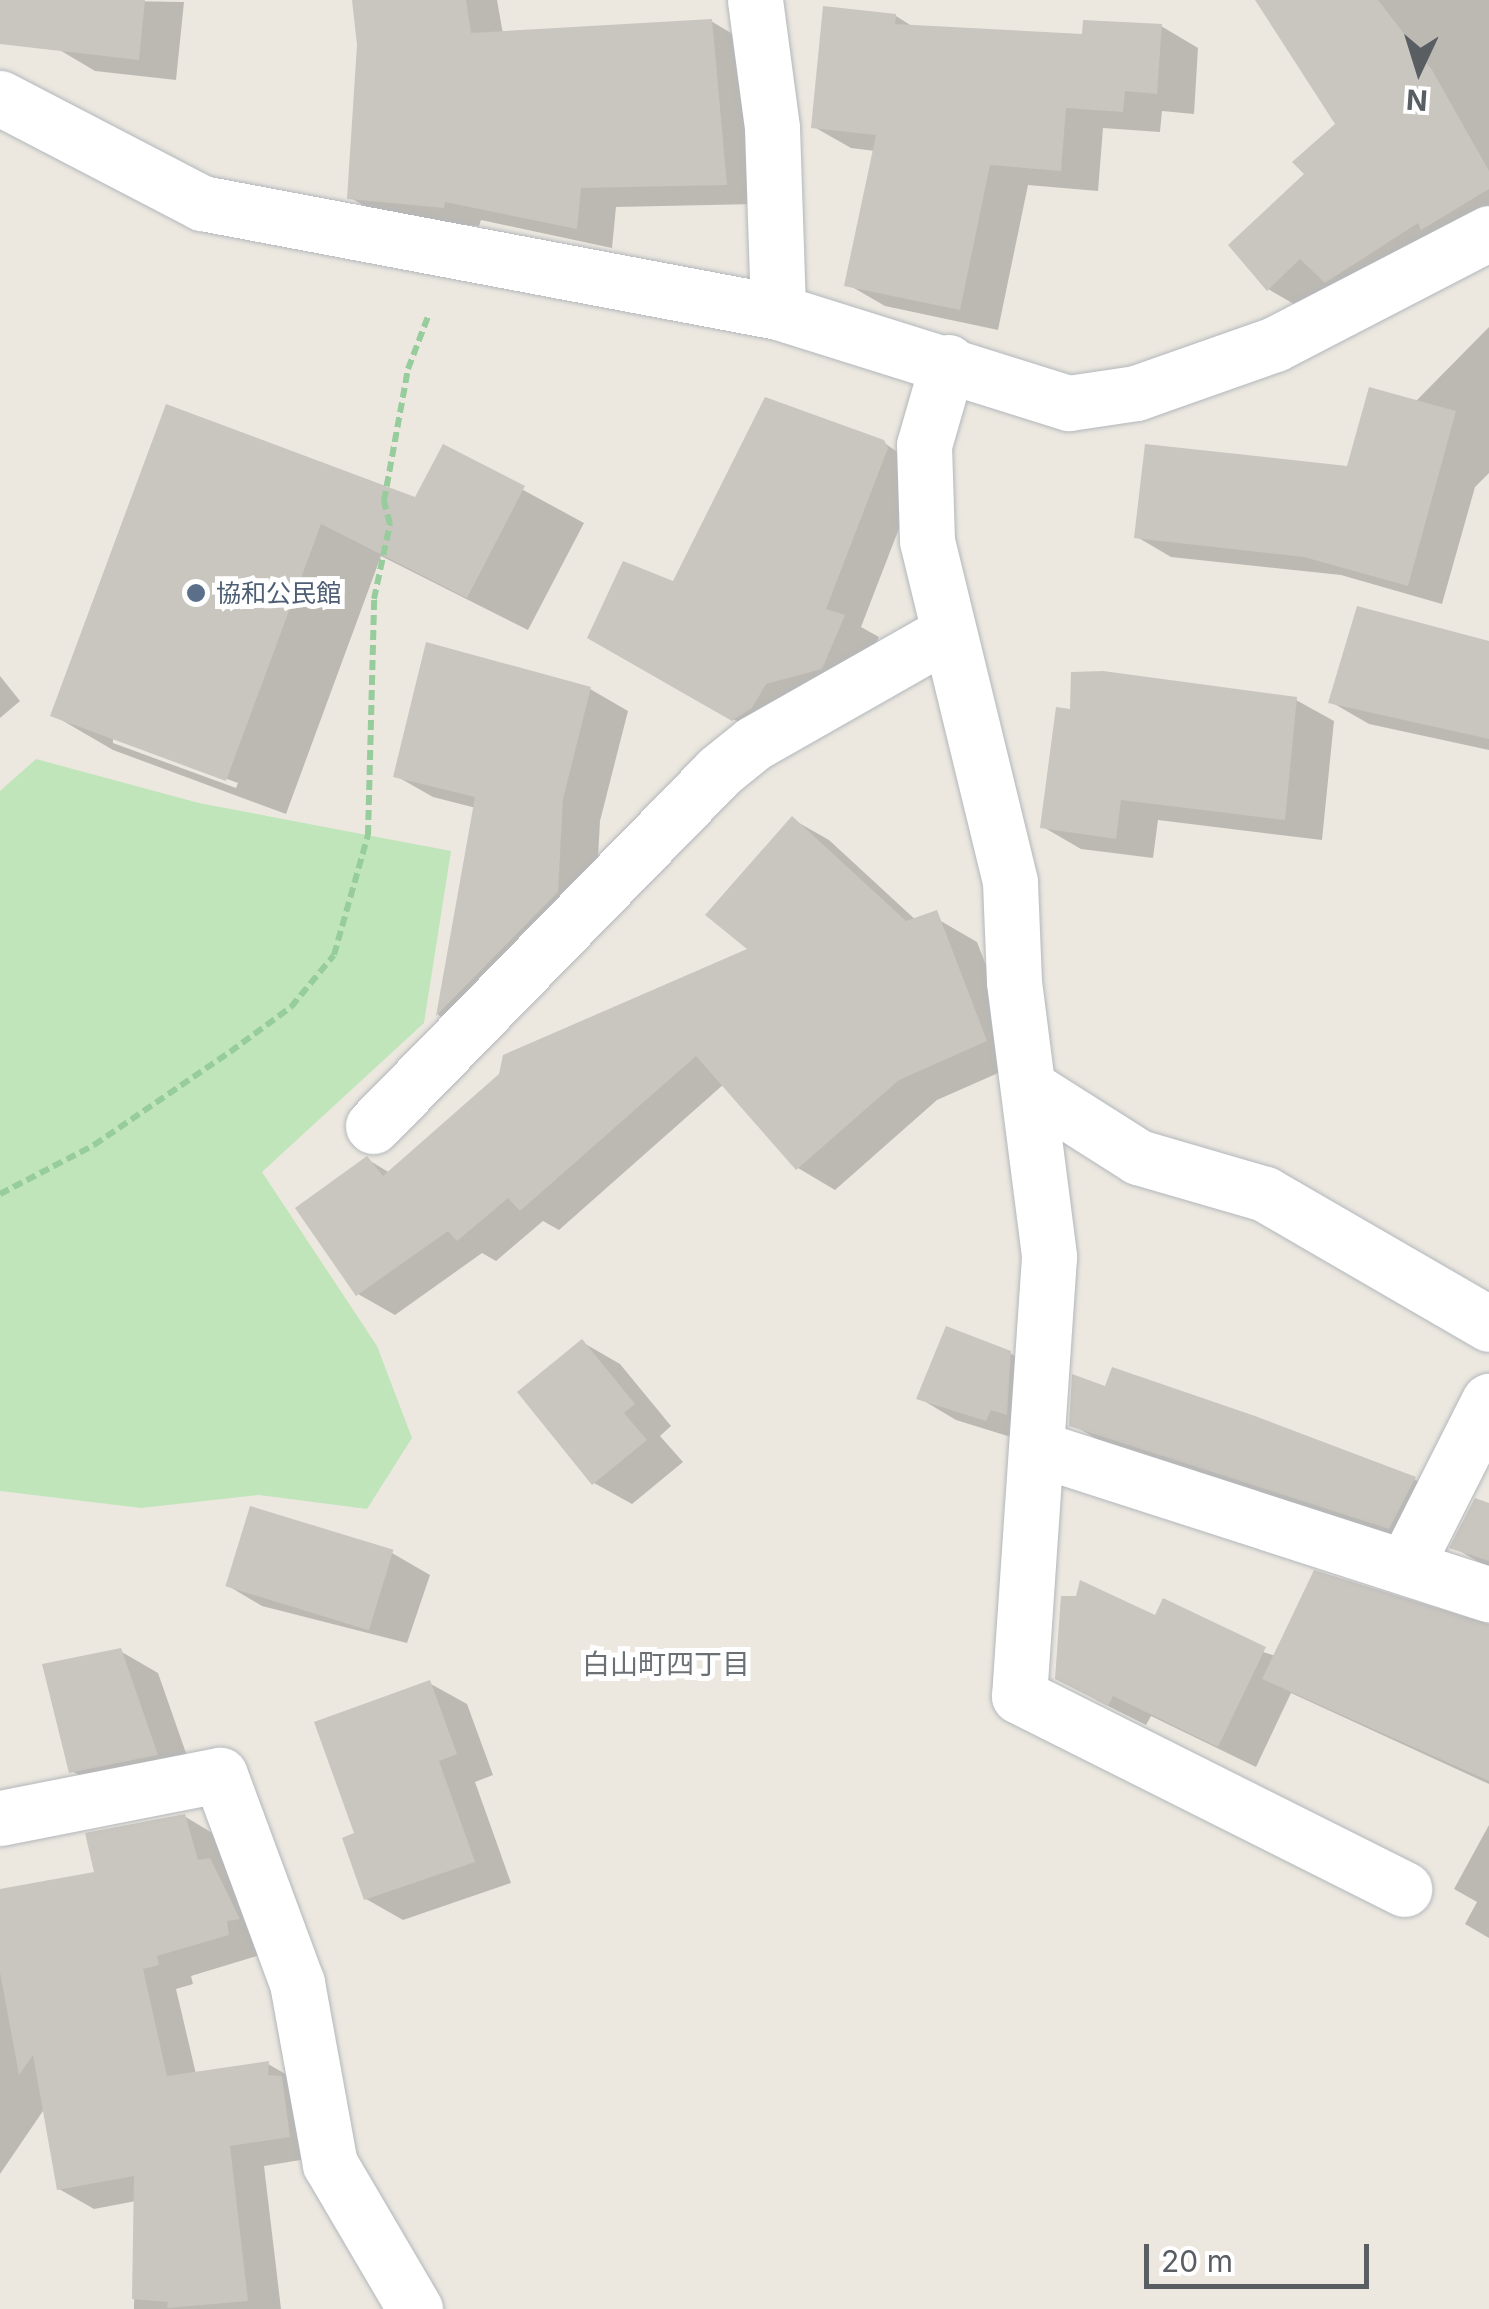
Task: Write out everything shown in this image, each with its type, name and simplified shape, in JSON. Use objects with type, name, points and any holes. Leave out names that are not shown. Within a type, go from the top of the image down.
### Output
[{"type":"street","points":[[755,0],[772,128],[778,312]]},
{"type":"street","points":[[0,98],[202,203],[778,312],[1069,402],[1136,394],[1275,344],[1489,233]]},
{"type":"street","points":[[948,362],[924,445],[926,542],[1010,882],[1014,982],[1032,1089],[1048,1256],[1039,1448],[1019,1696],[1404,1889]]},
{"type":"street","points":[[372,1126],[718,772],[754,743],[948,633]]},
{"type":"street","points":[[1032,1089],[1138,1156],[1265,1194],[1489,1324]]},
{"type":"street","points":[[1406,1566],[1489,1401]]},
{"type":"street","points":[[1039,1448],[1489,1594]]},
{"type":"street","points":[[0,1818],[220,1775],[297,1983],[330,2164],[415,2309]]},
{"type":"path","points":[[0,1194],[94,1145],[230,1052],[291,1007],[334,955],[368,835],[374,599],[390,524],[384,501],[408,369],[452,252]]},
{"type":"green space","points":[[36,759],[199,803],[451,851],[424,1023],[262,1172],[377,1346],[412,1438],[367,1509],[259,1495],[141,1508],[0,1491],[0,791]]},
{"type":"building","points":[[0,0],[145,0],[139,60],[0,44]]},
{"type":"building","points":[[352,0],[466,0],[471,33],[712,19],[727,185],[581,188],[577,229],[445,202],[444,208],[347,199],[357,45]]},
{"type":"building","points":[[1255,0],[1378,0],[1432,70],[1489,171],[1489,189],[1421,230],[1418,223],[1325,283],[1300,259],[1267,291],[1228,245],[1304,174],[1292,162],[1335,124]]},
{"type":"building","points":[[823,6],[896,14],[895,24],[1082,34],[1083,20],[1162,24],[1157,94],[1125,91],[1123,112],[1066,108],[1061,171],[990,165],[960,310],[844,286],[876,135],[811,128]]},
{"type":"building","points":[[1369,387],[1456,411],[1408,586],[1304,557],[1134,538],[1145,444],[1347,466]]},
{"type":"building","points":[[765,397],[884,440],[888,448],[826,609],[845,615],[822,669],[766,684],[752,708],[732,721],[587,638],[623,561],[673,581]]},
{"type":"building","name":"協和公民館","points":[[166,404],[415,497],[443,444],[525,486],[467,598],[321,524],[226,781],[50,716]]},
{"type":"building","points":[[1357,606],[1489,641],[1489,739],[1328,703]]},
{"type":"building","points":[[426,642],[591,687],[563,799],[558,892],[436,1016],[475,797],[393,777]]},
{"type":"building","points":[[1103,671],[1297,697],[1285,820],[1121,800],[1116,839],[1040,828],[1056,707],[1070,709],[1071,672]]},
{"type":"building","points":[[792,816],[906,921],[937,910],[987,1041],[899,1080],[796,1170],[696,1056],[520,1211],[508,1198],[457,1241],[448,1231],[356,1296],[295,1208],[367,1156],[383,1176],[499,1074],[503,1055],[747,949],[705,915]]},
{"type":"building","points":[[946,1326],[1011,1351],[1007,1415],[991,1410],[986,1421],[916,1399]]},
{"type":"building","points":[[582,1339],[635,1404],[624,1413],[647,1440],[592,1485],[517,1392]]},
{"type":"building","points":[[1112,1367],[1416,1477],[1389,1529],[1069,1426],[1072,1374],[1105,1386]]},
{"type":"building","points":[[1475,1498],[1489,1503],[1489,1561],[1449,1548]]},
{"type":"building","points":[[250,1506],[393,1550],[369,1630],[225,1586]]},
{"type":"building","points":[[1314,1570],[1489,1624],[1489,1781],[1262,1679]]},
{"type":"building","points":[[1080,1580],[1155,1615],[1163,1598],[1266,1647],[1218,1747],[1113,1696],[1108,1706],[1055,1679],[1061,1596],[1076,1596]]},
{"type":"building","points":[[121,1648],[158,1755],[69,1773],[42,1664]]},
{"type":"building","points":[[430,1680],[457,1754],[439,1761],[475,1862],[364,1900],[342,1838],[354,1833],[314,1722]]},
{"type":"building","points":[[185,1814],[198,1860],[210,1858],[240,1919],[227,1921],[229,1935],[157,1956],[159,1965],[143,1969],[167,2076],[269,2061],[268,2075],[282,2076],[290,2137],[230,2146],[248,2301],[167,2308],[168,2302],[132,2299],[134,2176],[57,2190],[33,2055],[19,2075],[0,1972],[0,1889],[94,1872],[85,1833]]},
{"type":"place","name":"協和公民館","points":[[196,593]]},
{"type":"district","name":"白山町四丁目","points":[[666,1664]]}]
